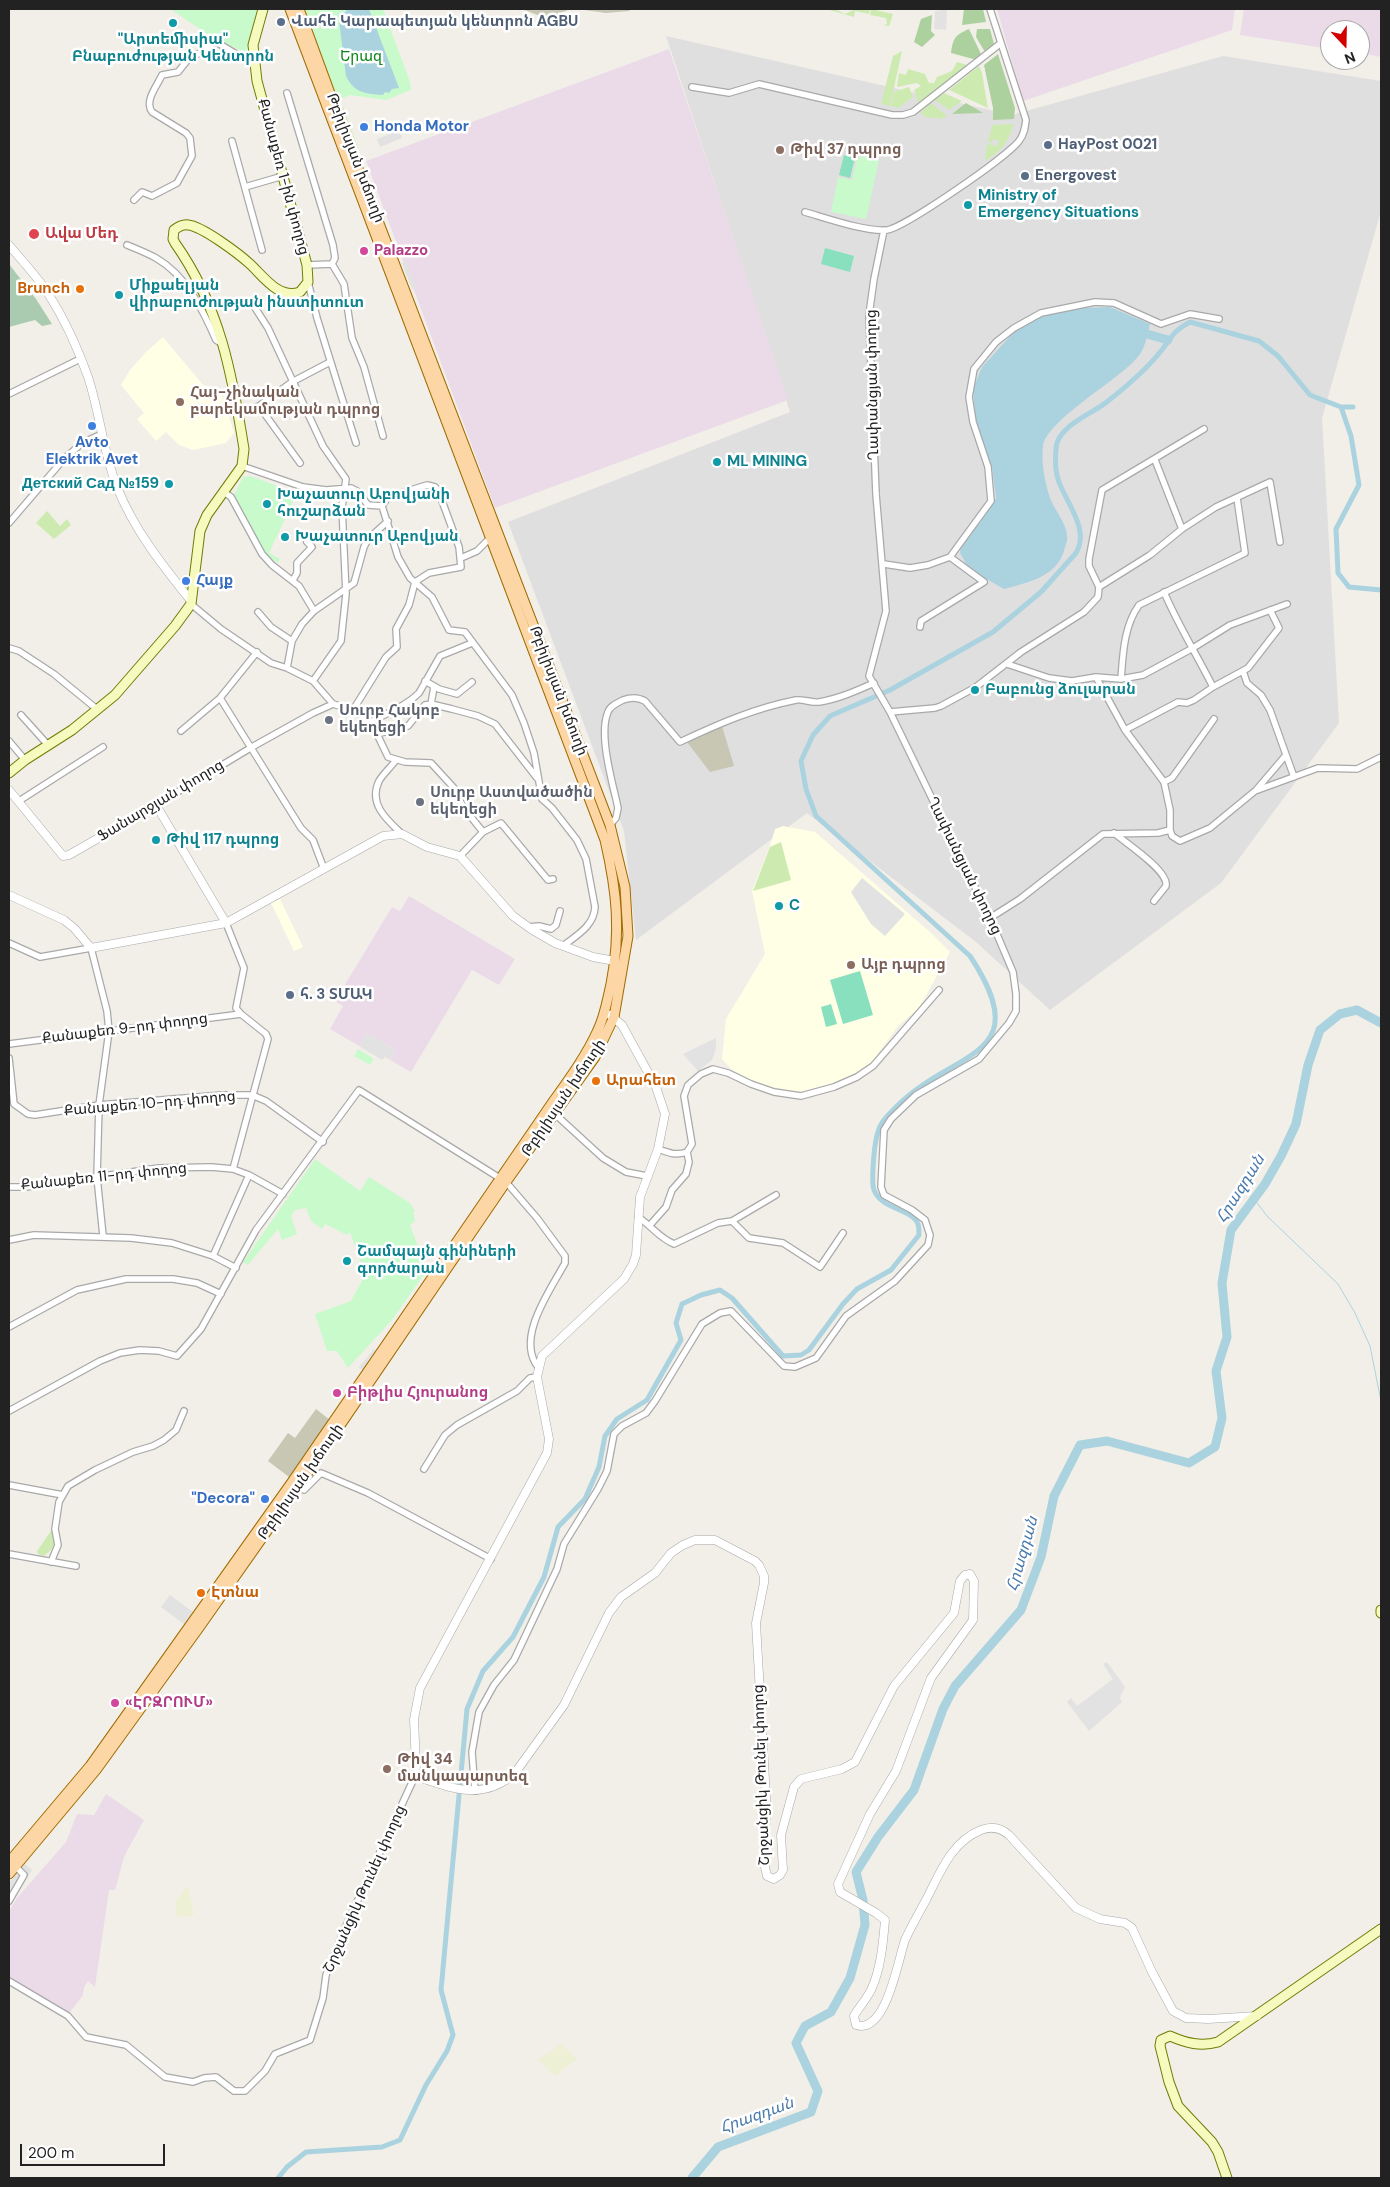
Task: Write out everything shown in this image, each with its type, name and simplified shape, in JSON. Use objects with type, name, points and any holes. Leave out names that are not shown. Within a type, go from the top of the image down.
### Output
[{"type":"main road","name":"Քանաքեռ 1-ին փողոց","points":[[262,9],[253,45],[257,81],[307,266],[308,282]]},
{"type":"main road","name":"Քանաքեռ 1-ին փողոց","points":[[255,56],[267,9]]},
{"type":"main road","name":"Թբիլիսյան խճուղի","points":[[12,1864],[96,1770],[298,1487],[503,1180],[609,1015],[618,935],[617,903],[605,840],[488,517],[349,155],[290,9]]},
{"type":"main road","name":"Թբիլիսյան խճուղի","points":[[299,9],[349,155]]},
{"type":"main road","points":[[9,773],[98,710],[115,695],[175,626],[191,602],[200,531],[207,515],[242,466],[244,449],[224,345],[200,285],[174,243],[173,234],[177,228],[188,225],[195,226],[237,253],[273,287],[282,292],[289,294],[300,292],[308,282]]},
{"type":"main road","name":"Թբիլիսյան խճուղի","points":[[9,1874],[12,1864],[90,1766],[292,1482],[503,1180],[555,1114],[595,1057],[624,964],[628,936],[628,910],[620,860],[610,825],[491,537],[488,517]]},
{"type":"main road","points":[[1227,2178],[1218,2152],[1212,2142],[1178,2106],[1169,2082],[1160,2042],[1163,2038],[1170,2036],[1183,2042],[1209,2045],[1218,2042],[1381,1929]]},
{"type":"street","points":[[805,212],[884,230],[907,222],[988,168],[1018,142],[1024,131],[1026,120],[990,9]]},
{"type":"street","points":[[134,200],[142,192],[152,196],[176,183],[192,156],[190,138],[186,133],[152,112],[149,108],[149,102],[162,75],[178,72],[190,57],[196,56],[216,42],[238,55],[255,56]]},
{"type":"street","points":[[692,87],[729,93],[759,84],[894,115],[904,115],[913,112],[1001,43]]},
{"type":"street","points":[[287,94],[333,245],[335,258],[332,264]]},
{"type":"street","points":[[232,141],[262,250]]},
{"type":"street","points":[[245,187],[283,176]]},
{"type":"street","name":"Ղափանցյան փողոց","points":[[471,1791],[472,1752],[479,1712],[494,1685],[514,1660],[557,1569],[564,1544],[607,1471],[614,1434],[622,1426],[646,1413],[702,1324],[720,1313],[731,1311],[784,1366],[795,1367],[816,1358],[846,1316],[905,1272],[928,1245],[930,1235],[925,1220],[912,1210],[884,1195],[881,1187],[884,1130],[891,1119],[916,1095],[978,1059],[1003,1031],[1016,1011],[1013,972],[990,918],[890,712],[876,685],[869,676],[886,611],[884,564],[876,494],[869,315],[874,278],[884,230]]},
{"type":"street","points":[[127,244],[158,259],[176,276],[190,291],[216,340],[224,345]]},
{"type":"street","points":[[9,246],[47,296],[78,360],[86,380],[115,488],[128,515],[159,564],[191,602],[221,629],[271,663],[287,668],[313,681],[334,704],[353,710],[377,734],[386,755],[396,760],[431,763],[454,788],[463,807],[483,832]]},
{"type":"street","points":[[9,246],[48,294],[65,325],[88,379],[106,452],[117,487],[129,513],[161,563],[191,602]]},
{"type":"street","points":[[307,266],[332,264]]},
{"type":"street","points":[[332,264],[344,284],[352,338],[364,367],[383,436]]},
{"type":"street","name":"Քանաքեռ 1-ին փողոց","points":[[308,282],[330,362],[356,443]]},
{"type":"street","points":[[884,564],[910,568],[928,565],[950,557],[991,500],[988,467],[973,422],[968,397],[974,369],[996,342],[1014,328],[1041,313],[1094,302],[1114,303],[1161,324],[1190,314],[1219,318]]},
{"type":"street","points":[[252,303],[268,328],[323,446],[346,479],[346,487],[342,493],[345,607],[341,641],[313,681]]},
{"type":"street","points":[[9,394],[78,360]]},
{"type":"street","points":[[238,414],[259,406],[292,382],[330,362]]},
{"type":"street","points":[[259,406],[300,463]]},
{"type":"street","points":[[890,712],[941,706],[976,687],[1021,652],[1084,612],[1098,596],[1099,587],[1089,566],[1089,559],[1102,490],[1204,429]]},
{"type":"street","points":[[9,523],[63,460],[82,443],[100,435]]},
{"type":"street","points":[[1155,460],[1182,529]]},
{"type":"street","points":[[242,466],[303,487],[326,490],[346,487],[357,491],[371,506],[382,506]]},
{"type":"street","points":[[1099,587],[1150,555],[1182,529],[1216,507],[1270,482],[1280,542]]},
{"type":"street","points":[[353,710],[386,657],[397,647],[396,629],[409,605],[414,582],[429,573],[461,567],[461,558],[455,537],[435,487],[427,485],[388,497],[382,506]]},
{"type":"street","points":[[224,492],[232,497],[262,554],[272,565],[293,580],[307,597],[314,611]]},
{"type":"street","points":[[1121,679],[1124,642],[1131,616],[1139,605],[1245,553],[1237,498]]},
{"type":"street","points":[[382,506],[393,536],[392,544],[414,582],[432,597],[449,630],[464,631],[512,695],[524,722],[534,753],[542,799],[577,840],[586,860],[595,907],[592,922],[563,946]]},
{"type":"street","points":[[287,668],[292,641],[302,624],[314,611],[355,581],[368,539],[388,521]]},
{"type":"street","points":[[461,558],[477,551],[491,537]]},
{"type":"street","points":[[293,580],[297,573],[297,563],[312,548],[307,542]]},
{"type":"street","points":[[920,627],[921,621],[984,582],[950,557]]},
{"type":"street","points":[[1164,592],[1180,629],[1193,648],[1213,687]]},
{"type":"street","points":[[1008,664],[1049,678],[1072,681],[1096,677],[1121,679],[1143,675],[1193,648],[1230,625],[1287,604]]},
{"type":"street","points":[[1125,730],[1178,702],[1187,703],[1194,700],[1248,668],[1279,628],[1270,610]]},
{"type":"street","points":[[258,612],[271,627],[292,641]]},
{"type":"street","points":[[368,723],[406,705],[420,693],[440,656],[472,643]]},
{"type":"street","points":[[9,648],[19,651],[54,674],[98,710]]},
{"type":"street","points":[[181,731],[220,698],[257,652]]},
{"type":"street","points":[[1243,671],[1247,683],[1261,695],[1270,710],[1294,776]]},
{"type":"street","points":[[1096,677],[1125,730],[1164,782],[1170,810],[1170,830],[1172,836],[1180,841],[1210,828],[1256,791],[1286,755]]},
{"type":"street","points":[[426,681],[434,687],[458,694],[472,682]]},
{"type":"street","points":[[610,825],[616,818],[618,808],[605,729],[608,710],[615,704],[628,698],[639,698],[645,701],[680,742],[725,721],[758,710],[798,700],[819,702],[876,685]]},
{"type":"street","points":[[431,704],[434,687]]},
{"type":"street","points":[[220,698],[301,828],[311,838],[324,869]]},
{"type":"street","name":"Ֆանարջյան փողոց","points":[[9,790],[60,853],[66,856],[156,805],[252,747],[313,713],[334,704]]},
{"type":"street","points":[[377,734],[408,726],[424,706],[431,704],[478,716],[495,724],[537,778]]},
{"type":"street","points":[[21,714],[48,745]]},
{"type":"street","points":[[1164,782],[1172,778],[1214,720]]},
{"type":"street","points":[[9,741],[25,760]]},
{"type":"street","points":[[19,801],[103,747]]},
{"type":"street","points":[[1256,791],[1318,768],[1357,769],[1381,757]]},
{"type":"street","points":[[396,760],[379,782],[376,796],[381,814],[402,834],[426,847],[460,856],[513,916],[528,926],[563,946],[593,957],[615,961]]},
{"type":"street","points":[[156,805],[226,923],[244,965],[236,1006],[241,1014],[266,1034],[268,1039],[233,1169]]},
{"type":"street","points":[[460,856],[483,832],[498,824],[504,824],[548,880],[553,879]]},
{"type":"street","points":[[990,918],[1020,899],[1103,834],[1158,833],[1170,830]]},
{"type":"street","points":[[1114,833],[1157,867],[1166,879],[1166,886],[1154,900]]},
{"type":"street","points":[[9,943],[40,957],[226,923],[383,836],[402,834]]},
{"type":"street","points":[[9,895],[64,920],[74,928],[90,948],[107,1011],[109,1031],[99,1106],[96,1177],[103,1236]]},
{"type":"street","points":[[528,926],[539,926],[551,930],[556,925],[560,911]]},
{"type":"street","points":[[658,1148],[671,1154],[679,1155],[687,1152],[692,1144],[684,1096],[688,1085],[701,1074],[713,1069],[728,1073],[774,1092],[801,1096],[834,1087],[857,1077],[873,1066],[938,990]]},
{"type":"street","name":"Քանաքեռ 9-րդ փողոց","points":[[9,1044],[241,1014]]},
{"type":"street","name":"Շրջանցիկ Թունել փողոց","points":[[11,1982],[68,2016],[86,2037],[126,2045],[165,2077],[193,2082],[204,2078],[216,2077],[234,2091],[245,2091],[265,2071],[275,2054],[310,2040],[323,1998],[326,1975],[346,1926],[415,1776],[414,1719],[420,1688],[547,1454],[549,1439],[537,1377],[542,1356],[629,1273],[636,1255],[640,1197],[665,1123],[663,1104],[656,1087],[622,1025],[609,1015]]},
{"type":"street","name":"Քանաքեռ 10-րդ փողոց","points":[[9,1058],[14,1104],[21,1110],[35,1115],[99,1106],[222,1095],[252,1095],[266,1100],[323,1142]]},
{"type":"street","points":[[9,1411],[100,1361],[120,1353],[140,1350],[159,1351],[177,1356],[201,1329],[256,1230],[323,1142],[359,1090],[503,1180],[537,1218],[566,1256],[565,1263],[540,1308],[532,1328],[531,1359],[538,1367]]},
{"type":"street","points":[[555,1114],[603,1158],[626,1172],[647,1176]]},
{"type":"street","points":[[650,1225],[666,1207],[672,1190],[686,1174],[690,1162],[687,1152]]},
{"type":"street","name":"Քանաքեռ 11-րդ փողոց","points":[[9,1186],[26,1187],[159,1168],[211,1167],[233,1169],[249,1175],[283,1194]]},
{"type":"street","points":[[213,1256],[249,1175]]},
{"type":"street","points":[[638,1217],[650,1225],[661,1238],[674,1244],[718,1223],[732,1221],[776,1195]]},
{"type":"street","points":[[732,1221],[749,1238],[783,1243],[820,1267],[844,1233]]},
{"type":"street","points":[[9,1240],[34,1235],[103,1236],[172,1243],[213,1256],[236,1268]]},
{"type":"street","points":[[9,1327],[77,1290],[126,1279],[173,1279],[197,1283],[221,1294]]},
{"type":"street","points":[[424,1469],[445,1435],[457,1425],[517,1391],[530,1378],[537,1377]]},
{"type":"street","points":[[51,1562],[58,1545],[55,1522],[59,1502],[68,1486],[95,1470],[164,1440],[176,1430],[184,1411]]},
{"type":"street","points":[[298,1487],[304,1490],[322,1473],[368,1493],[491,1559]]},
{"type":"street","points":[[9,1485],[63,1495]]},
{"type":"street","name":"Շրջանցիկ Թունել փողոց","points":[[415,1776],[453,1789],[471,1791],[492,1787],[508,1779],[515,1773],[564,1705],[609,1613],[621,1597],[649,1579],[671,1553],[683,1545],[700,1540],[715,1540],[756,1561],[764,1576],[756,1623],[766,1798],[765,1867],[767,1876],[770,1879],[778,1878],[783,1870],[781,1835],[797,1783],[808,1776],[847,1768],[855,1762],[894,1686],[954,1613],[960,1581],[970,1574],[974,1581],[972,1620],[931,1678],[896,1771],[870,1814],[838,1884],[840,1892],[885,1920],[883,1944],[872,1989],[854,2016],[856,2025],[862,2027],[868,2025],[876,2018],[888,1997],[905,1940],[950,1855],[960,1842],[970,1834],[985,1828],[1003,1830],[1076,1908],[1100,1919],[1126,1923],[1132,1928],[1152,1972],[1174,2011],[1186,2018],[1223,2018]]},
{"type":"street","points":[[9,1554],[76,1566]]},
{"type":"street","points":[[9,1901],[24,1875],[12,1864]]},
{"type":"street","points":[[9,1989],[11,1982]]},
{"type":"street","points":[[1223,2018],[1257,2016]]},
{"type":"street","points":[[1223,2018],[1231,2024],[1231,2034]]},
{"type":"shaded area","points":[[522,9],[570,9],[548,19]]},
{"type":"shaded area","points":[[577,9],[632,9],[629,11],[606,13]]},
{"type":"shaded area","points":[[947,9],[946,30],[934,29],[935,11]]},
{"type":"shaded area","points":[[997,9],[1235,9],[1232,30],[1023,101]]},
{"type":"shaded area","points":[[1244,9],[1381,9],[1381,57],[1370,55],[1370,20],[1320,20],[1320,47],[1240,35]]},
{"type":"shaded area","points":[[666,36],[1012,115],[1223,56],[1381,81],[1381,211],[1322,418],[1339,723],[1221,883],[1050,1010],[976,942],[807,813],[636,940],[624,831],[508,522],[790,412]]},
{"type":"shaded area","points":[[669,49],[788,400],[495,508],[366,161]]},
{"type":"shaded area","points":[[399,130],[402,138],[380,147],[377,139]]},
{"type":"shaded area","points":[[406,261],[416,288],[412,289],[402,263]]},
{"type":"shaded area","points":[[9,264],[36,299],[52,324],[42,326],[35,320],[9,327]]},
{"type":"shaded area","name":"Հայ-չինական բարեկամության դպրոց","points":[[163,337],[203,385],[221,390],[234,433],[226,443],[193,450],[179,445],[166,432],[156,441],[137,419],[144,413],[121,385],[130,370]]},
{"type":"shaded area","points":[[722,726],[734,766],[710,772],[687,742]]},
{"type":"shaded area","name":"Այբ դպրոց","points":[[783,826],[815,832],[930,932],[950,952],[919,1008],[898,1026],[872,1062],[853,1074],[833,1083],[799,1092],[760,1085],[731,1069],[722,1059],[726,1019],[765,954],[752,891],[775,829]]},
{"type":"shaded area","points":[[862,878],[905,914],[885,936],[871,924],[851,892]]},
{"type":"shaded area","points":[[409,896],[515,959],[499,985],[472,970],[411,1072],[390,1060],[396,1050],[367,1033],[359,1046],[330,1029],[343,1006],[335,1001],[392,907],[400,911]]},
{"type":"shaded area","points":[[280,899],[303,947],[294,951],[271,903]]},
{"type":"shaded area","points":[[367,1033],[396,1050],[390,1060],[385,1057],[382,1060],[359,1046]]},
{"type":"shaded area","points":[[716,1038],[716,1049],[712,1060],[698,1071],[683,1054]]},
{"type":"shaded area","points":[[374,1349],[376,1351],[364,1370],[358,1368]]},
{"type":"shaded area","points":[[316,1409],[330,1420],[289,1477],[268,1461],[288,1433],[295,1438]]},
{"type":"shaded area","points":[[170,1595],[193,1612],[184,1624],[161,1607]]},
{"type":"shaded area","points":[[1107,1662],[1125,1687],[1120,1698],[1122,1702],[1089,1731],[1067,1702],[1071,1698],[1077,1706],[1113,1679],[1103,1664]]},
{"type":"shaded area","name":"Թիվ 34 մանկապարտեզ","points":[[385,1762],[394,1768],[389,1777],[379,1771]]},
{"type":"shaded area","points":[[106,1794],[144,1820],[124,1857],[115,1890],[109,1890],[95,1987],[88,1981],[84,1987],[83,1995],[71,2011],[66,2013],[9,1976],[9,1911],[17,1898],[66,1842],[77,1814],[94,1815]]},
{"type":"shaded area","points":[[25,1864],[32,1870],[9,1907],[9,1883]]},
{"type":"shaded area","points":[[188,1885],[194,1915],[177,1917],[175,1901]]},
{"type":"shaded area","points":[[561,2044],[577,2059],[555,2076],[538,2060]]},
{"type":"green space","points":[[170,9],[257,9],[247,51],[218,40]]},
{"type":"green space","name":"Երազ","points":[[305,9],[383,9],[410,82],[411,90],[386,100],[350,95],[340,99],[339,97],[337,98],[306,18]]},
{"type":"green space","points":[[826,9],[835,9],[845,14],[855,9],[870,9],[869,14],[855,11],[854,17]]},
{"type":"green space","points":[[871,9],[893,14],[889,26],[883,25],[887,24],[886,18],[870,15]]},
{"type":"green space","points":[[964,9],[983,9],[986,22],[962,25]]},
{"type":"green space","points":[[932,15],[931,31],[935,35],[922,47],[914,42],[921,19]]},
{"type":"green space","points":[[969,29],[981,54],[977,60],[951,53],[956,38]]},
{"type":"green space","points":[[977,29],[990,29],[994,44],[985,52],[976,37]]},
{"type":"green space","points":[[902,51],[890,106],[881,104],[893,56]]},
{"type":"green space","points":[[998,54],[1015,108],[1014,119],[993,120],[993,108],[984,65]]},
{"type":"green space","points":[[957,62],[967,65],[919,104],[914,90],[921,86],[917,83],[897,87],[899,73],[906,75],[908,69],[925,74],[929,83],[934,83],[937,77],[952,71]]},
{"type":"green space","points":[[979,66],[982,73],[988,108],[949,90]]},
{"type":"green space","points":[[909,87],[913,97],[898,108],[891,106],[894,92]]},
{"type":"green space","points":[[944,93],[962,101],[949,110],[935,100]]},
{"type":"green space","points":[[931,103],[947,116],[941,119],[926,117],[920,113]]},
{"type":"green space","points":[[966,103],[983,113],[952,114]]},
{"type":"green space","points":[[343,107],[358,148],[356,148],[340,108]]},
{"type":"green space","points":[[1014,124],[1003,146],[985,161],[987,144],[997,146],[999,141],[993,139],[991,143],[988,143],[992,125]]},
{"type":"green space","points":[[844,155],[855,158],[850,178],[839,175]]},
{"type":"green space","points":[[870,155],[879,160],[866,219],[831,212],[838,177],[852,180],[857,158]]},
{"type":"green space","points":[[825,248],[854,256],[850,272],[821,264]]},
{"type":"green space","points":[[250,476],[297,493],[269,553],[280,559],[278,563],[264,554],[234,495],[243,477]]},
{"type":"green space","points":[[47,511],[60,526],[67,519],[71,525],[54,539],[36,523]]},
{"type":"green space","points":[[781,842],[791,880],[753,891],[770,847]]},
{"type":"green space","points":[[860,971],[873,1015],[843,1024],[830,980]]},
{"type":"green space","points":[[831,1004],[837,1024],[826,1027],[821,1007]]},
{"type":"green space","points":[[358,1049],[374,1059],[370,1065],[354,1056]]},
{"type":"green space","points":[[315,1159],[360,1191],[369,1177],[410,1203],[415,1211],[413,1213],[415,1221],[410,1225],[427,1270],[392,1320],[348,1368],[337,1351],[327,1351],[315,1314],[351,1301],[365,1275],[350,1232],[347,1235],[325,1224],[322,1229],[311,1221],[306,1208],[295,1210],[291,1216],[297,1234],[282,1240],[278,1229],[248,1265],[243,1262]]},
{"type":"green space","points":[[53,1528],[55,1541],[53,1547],[44,1556],[38,1554],[37,1551]]},
{"type":"water","points":[[346,9],[369,9],[399,88],[392,89],[389,93],[385,92],[383,95],[371,94],[361,92],[349,82],[346,76],[338,13],[346,12]]},
{"type":"water","points":[[1110,307],[1150,324],[1144,347],[1127,368],[1069,413],[1047,436],[1043,446],[1045,479],[1050,498],[1065,526],[1066,543],[1062,557],[1050,571],[1024,584],[1004,589],[969,569],[960,553],[961,544],[980,523],[996,498],[992,467],[976,424],[973,389],[982,367],[1013,333],[1031,319],[1082,308]]},
{"type":"waterway","points":[[278,2178],[287,2167],[306,2152],[382,2147],[400,2140],[426,2085],[447,2051],[453,2035],[441,1990],[467,1709],[483,1671],[513,1637],[544,1577],[558,1527],[585,1499],[599,1467],[605,1436],[617,1419],[647,1400],[681,1340],[676,1323],[682,1304],[701,1295],[720,1290],[732,1298],[783,1356],[801,1355],[809,1350],[843,1304],[857,1289],[891,1270],[919,1235],[918,1224],[914,1219],[883,1202],[874,1190],[874,1158],[879,1129],[889,1114],[919,1087],[963,1061],[980,1048],[992,1034],[995,1015],[989,990],[970,956],[816,816],[806,789],[801,761],[813,735],[830,716],[890,690],[993,632],[1041,592],[1076,553],[1080,544],[1079,526],[1057,474],[1055,457],[1058,440],[1069,426],[1102,406],[1136,378],[1173,335],[1190,322],[1259,341],[1278,356],[1310,395],[1341,407],[1353,407]]},
{"type":"waterway","points":[[1147,334],[1168,340]]},
{"type":"waterway","points":[[1341,407],[1351,436],[1359,485],[1336,529],[1338,573],[1349,587],[1381,590]]},
{"type":"waterway","name":"Հրազդան","points":[[692,2178],[718,2147],[811,2112],[818,2091],[796,2043],[805,2026],[831,2012],[850,1978],[865,1925],[863,1900],[856,1872],[878,1837],[914,1790],[943,1709],[955,1686],[1021,1610],[1041,1557],[1054,1496],[1080,1445],[1107,1441],[1189,1463],[1215,1447],[1222,1418],[1216,1371],[1227,1337],[1222,1283],[1231,1230],[1265,1184],[1296,1124],[1308,1065],[1320,1030],[1340,1014],[1357,1010],[1381,1023]]},
{"type":"waterway","points":[[1254,1199],[1267,1216],[1338,1284],[1355,1313],[1370,1346],[1381,1401]]},
{"type":"place","name":"Վահե Կարապետյան կենտրոն AGBU","points":[[281,22]]},
{"type":"place","name":"\"Արտեմիսիա\" Բնաբուժության Կենտրոն","points":[[173,23]]},
{"type":"place","name":"Honda Motor","points":[[364,127]]},
{"type":"place","name":"HayPost 0021","points":[[1048,145]]},
{"type":"place","name":"Թիվ 37 դպրոց","points":[[780,150]]},
{"type":"place","name":"Energovest","points":[[1025,176]]},
{"type":"place","name":"Ministry of Emergency Situations","points":[[968,205]]},
{"type":"place","name":"Ավա Մեդ","points":[[34,234]]},
{"type":"place","name":"Palazzo","points":[[364,251]]},
{"type":"place","name":"Brunch","points":[[80,289]]},
{"type":"place","name":"Միքաելյան վիրաբուժության ինստիտուտ","points":[[119,295]]},
{"type":"place","name":"Հայ-չինական բարեկամության դպրոց","points":[[180,402]]},
{"type":"place","name":"Avto Elektrik Avet","points":[[92,426]]},
{"type":"place","name":"ML MINING","points":[[717,462]]},
{"type":"place","name":"Детский Сад №159","points":[[169,484]]},
{"type":"place","name":"Խաչատուր Աբովյանի հուշարձան","points":[[267,504]]},
{"type":"place","name":"Խաչատուր Աբովյան","points":[[285,537]]},
{"type":"place","name":"Հայք","points":[[186,581]]},
{"type":"place","name":"Բաբունց ձուլարան","points":[[975,690]]},
{"type":"place","name":"Սուրբ Հակոբ եկեղեցի","points":[[329,720]]},
{"type":"place","name":"Սուրբ Աստվածածին եկեղեցի","points":[[420,802]]},
{"type":"place","name":"Թիվ 117 դպրոց","points":[[156,840]]},
{"type":"place","name":"C","points":[[779,906]]},
{"type":"place","name":"Այբ դպրոց","points":[[851,965]]},
{"type":"place","name":"հ. 3 ՏՄԱԿ","points":[[290,995]]},
{"type":"place","name":"Արահետ","points":[[596,1081]]},
{"type":"place","name":"Շամպայն գինիների գործարան","points":[[347,1261]]},
{"type":"place","name":"Բիթլիս Հյուրանոց","points":[[337,1393]]},
{"type":"place","name":"\"Decora\"","points":[[265,1499]]},
{"type":"place","name":"Էտնա","points":[[201,1593]]},
{"type":"place","name":"«ԷՐԶՐՈՒՄ»","points":[[115,1703]]},
{"type":"place","name":"Թիվ 34 մանկապարտեզ","points":[[387,1769]]}]
